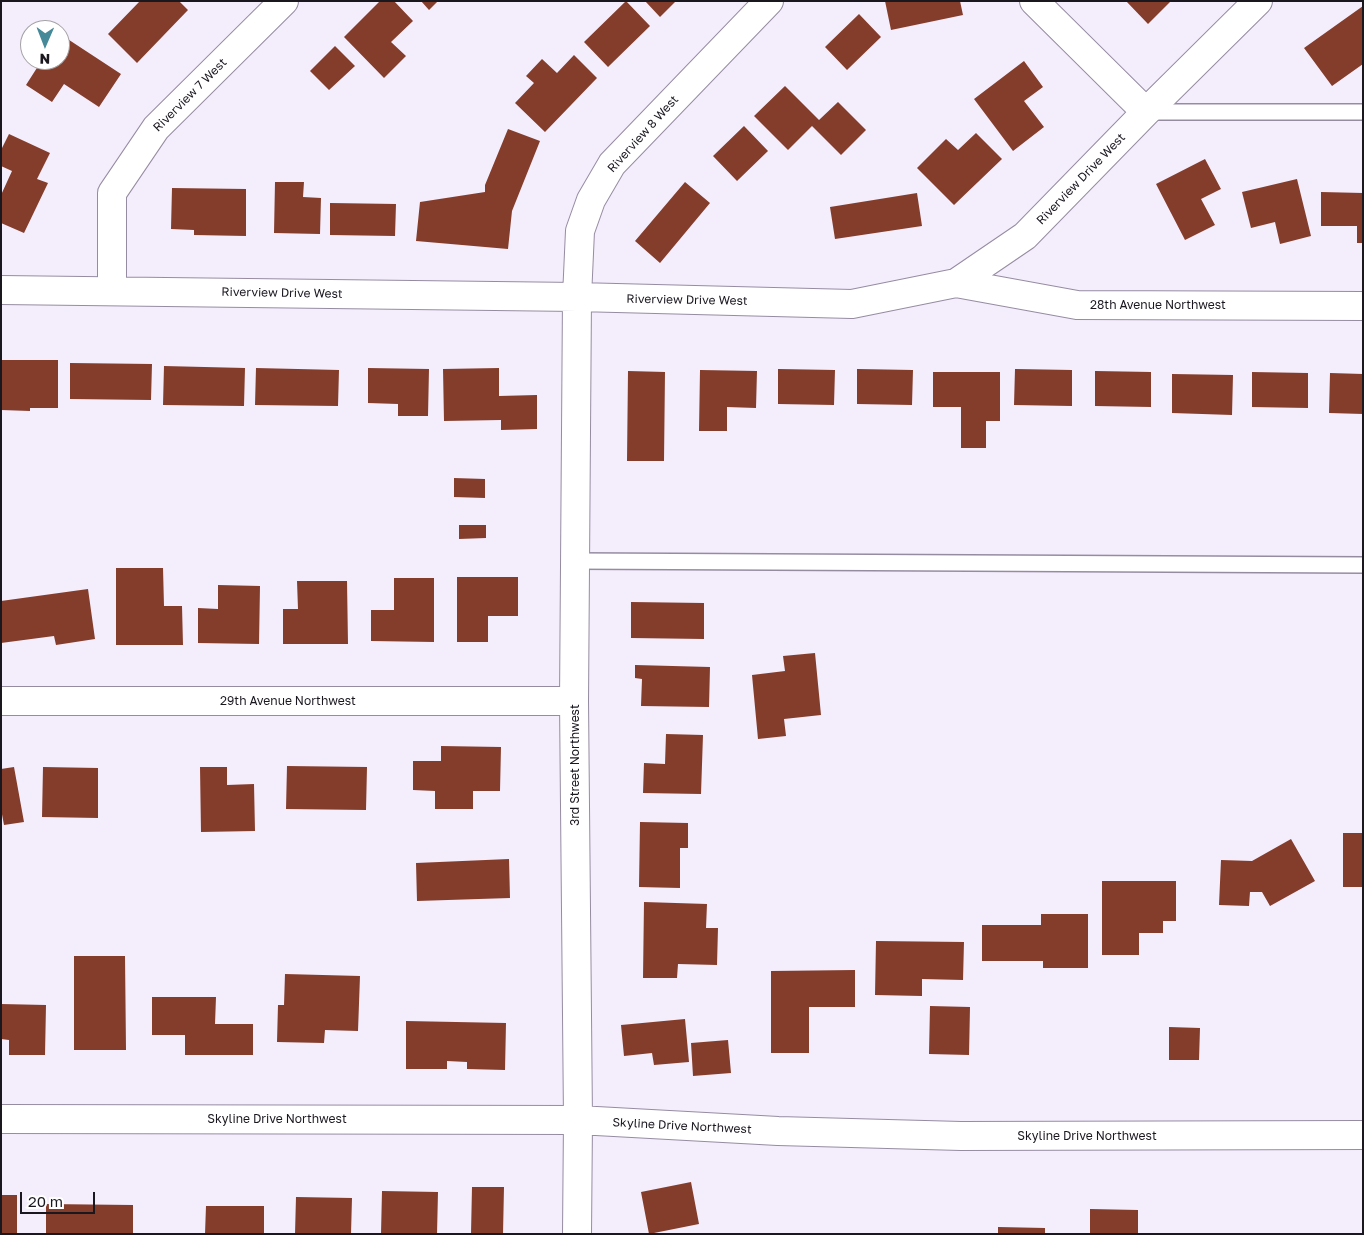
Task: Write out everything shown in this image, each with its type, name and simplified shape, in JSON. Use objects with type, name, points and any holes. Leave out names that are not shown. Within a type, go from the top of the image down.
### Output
[{"type":"street","name":"Riverview 7 West","points":[[112,291],[112,193],[156,128],[284,1]]},
{"type":"street","name":"Riverview 8 West","points":[[577,297],[580,231],[591,200],[612,164],[769,1]]},
{"type":"street","points":[[1034,1],[1146,112]]},
{"type":"street","name":"Riverview Drive West","points":[[1,290],[577,297],[852,304],[956,283],[1026,236],[1146,112],[1258,1]]},
{"type":"street","name":"28th Avenue Northwest","points":[[956,283],[1077,305],[1363,306]]},
{"type":"street","name":"3rd Street Northwest","points":[[577,297],[574,701],[578,1120],[577,1234]]},
{"type":"street","name":"29th Avenue Northwest","points":[[1,701],[574,701]]},
{"type":"street","name":"Skyline Drive Northwest","points":[[1,1119],[578,1120],[778,1131],[960,1136],[1363,1135]]},
{"type":"lane","points":[[1146,112],[1363,112]]},
{"type":"lane","points":[[575,561],[1363,565]]},
{"type":"building","points":[[140,1],[179,1],[188,10],[137,63],[108,34]]},
{"type":"building","points":[[380,1],[394,1],[413,21],[391,42],[406,56],[384,78],[344,37]]},
{"type":"building","points":[[421,1],[438,1],[429,10]]},
{"type":"building","points":[[626,1],[650,26],[608,67],[584,42]]},
{"type":"building","points":[[645,1],[676,1],[660,17]]},
{"type":"building","points":[[885,1],[960,1],[963,15],[891,30]]},
{"type":"building","points":[[1126,1],[1171,1],[1148,24]]},
{"type":"building","points":[[1363,6],[1363,64],[1332,86],[1304,48]]},
{"type":"building","points":[[859,14],[881,37],[847,70],[825,47]]},
{"type":"building","points":[[70,41],[121,74],[99,107],[64,84],[52,102],[26,85],[36,70],[70,70]]},
{"type":"building","points":[[335,46],[355,66],[329,90],[310,71]]},
{"type":"building","points":[[574,55],[597,78],[545,132],[515,103],[534,83],[526,76],[542,59],[557,73]]},
{"type":"building","points":[[1024,61],[1043,87],[1024,101],[1044,127],[1013,151],[974,99]]},
{"type":"building","points":[[785,86],[819,120],[838,102],[866,130],[841,155],[812,126],[788,150],[754,116]]},
{"type":"building","points":[[744,126],[768,151],[737,181],[713,156]]},
{"type":"building","points":[[508,129],[540,141],[512,211],[508,249],[416,241],[420,202],[485,192],[485,185]]},
{"type":"building","points":[[976,133],[1002,159],[954,205],[917,168],[946,139],[958,150]]},
{"type":"building","points":[[9,134],[50,153],[37,179],[48,183],[24,233],[1,223],[1,195],[12,171],[1,166],[1,150]]},
{"type":"building","points":[[1205,159],[1221,189],[1201,199],[1215,225],[1185,240],[1156,184]]},
{"type":"building","points":[[1297,179],[1311,236],[1280,244],[1275,222],[1251,228],[1242,192]]},
{"type":"building","points":[[275,182],[304,182],[303,197],[321,198],[320,234],[274,233]]},
{"type":"building","points":[[685,182],[710,203],[660,263],[635,241]]},
{"type":"building","points":[[172,188],[246,189],[246,236],[194,235],[194,230],[171,229]]},
{"type":"building","points":[[1321,192],[1363,193],[1363,243],[1357,243],[1357,226],[1321,226]]},
{"type":"building","points":[[917,193],[922,226],[835,239],[830,207]]},
{"type":"building","points":[[330,203],[396,204],[395,236],[330,235]]},
{"type":"building","points":[[1,360],[58,360],[58,408],[30,408],[30,411],[1,410]]},
{"type":"building","points":[[70,363],[152,364],[151,400],[70,399]]},
{"type":"building","points":[[164,366],[245,368],[244,406],[163,405]]},
{"type":"building","points":[[256,368],[339,370],[338,406],[255,405]]},
{"type":"building","points":[[368,368],[429,369],[428,416],[398,416],[398,404],[368,403]]},
{"type":"building","points":[[499,368],[499,396],[537,395],[537,429],[501,430],[501,420],[444,421],[443,369]]},
{"type":"building","points":[[778,369],[835,370],[834,405],[778,404]]},
{"type":"building","points":[[857,369],[913,370],[912,405],[857,404]]},
{"type":"building","points":[[1015,369],[1072,370],[1072,406],[1014,405]]},
{"type":"building","points":[[700,370],[757,371],[756,408],[727,407],[727,431],[699,431]]},
{"type":"building","points":[[628,371],[665,372],[664,461],[627,461]]},
{"type":"building","points":[[1095,371],[1151,372],[1151,407],[1095,406]]},
{"type":"building","points":[[933,372],[1000,372],[1000,421],[986,421],[986,448],[961,448],[961,407],[933,407]]},
{"type":"building","points":[[1252,372],[1308,373],[1308,408],[1252,407]]},
{"type":"building","points":[[1330,373],[1363,374],[1363,414],[1329,413]]},
{"type":"building","points":[[1172,374],[1233,375],[1232,415],[1172,413]]},
{"type":"building","points":[[454,478],[485,479],[485,498],[454,497]]},
{"type":"building","points":[[459,525],[486,525],[486,538],[459,539]]},
{"type":"building","points":[[116,568],[163,568],[164,606],[182,606],[183,645],[116,645]]},
{"type":"building","points":[[457,577],[518,577],[518,616],[488,616],[488,642],[457,642]]},
{"type":"building","points":[[394,578],[434,578],[434,642],[371,641],[371,610],[394,610]]},
{"type":"building","points":[[297,581],[347,581],[348,644],[283,644],[283,609],[298,609]]},
{"type":"building","points":[[218,585],[260,586],[259,644],[198,643],[198,608],[218,609]]},
{"type":"building","points":[[88,589],[95,639],[56,645],[54,636],[1,643],[1,601]]},
{"type":"building","points":[[631,602],[704,603],[704,639],[631,638]]},
{"type":"building","points":[[815,653],[821,715],[784,719],[786,736],[758,739],[752,675],[785,671],[783,656]]},
{"type":"building","points":[[635,665],[710,667],[709,707],[641,706],[642,679],[635,678]]},
{"type":"building","points":[[666,734],[703,735],[701,794],[643,793],[644,763],[665,764]]},
{"type":"building","points":[[441,746],[501,747],[500,791],[473,791],[473,809],[435,809],[435,791],[413,790],[413,761],[441,761]]},
{"type":"building","points":[[287,766],[367,767],[366,810],[286,809]]},
{"type":"building","points":[[14,767],[24,822],[4,825],[1,809],[1,769]]},
{"type":"building","points":[[43,767],[98,768],[98,818],[42,817]]},
{"type":"building","points":[[200,767],[227,767],[227,785],[254,784],[255,831],[201,832]]},
{"type":"building","points":[[640,822],[688,823],[688,848],[680,848],[680,888],[639,887]]},
{"type":"building","points":[[1343,833],[1363,833],[1363,887],[1343,887]]},
{"type":"building","points":[[1291,839],[1315,881],[1270,906],[1262,892],[1250,892],[1249,906],[1219,905],[1221,860],[1252,861]]},
{"type":"building","points":[[509,859],[510,898],[417,901],[416,863]]},
{"type":"building","points":[[1102,881],[1176,881],[1176,921],[1163,921],[1163,933],[1139,933],[1139,955],[1102,955]]},
{"type":"building","points":[[644,902],[707,904],[706,928],[718,928],[717,965],[678,964],[677,978],[643,978]]},
{"type":"building","points":[[1041,914],[1088,914],[1088,968],[1043,968],[1043,961],[982,961],[982,925],[1041,925]]},
{"type":"building","points":[[876,941],[964,942],[963,980],[922,979],[922,996],[875,995]]},
{"type":"building","points":[[74,956],[125,956],[126,1050],[74,1050]]},
{"type":"building","points":[[855,970],[855,1007],[809,1007],[809,1053],[771,1053],[771,971]]},
{"type":"building","points":[[285,974],[360,976],[358,1031],[325,1030],[324,1043],[277,1042],[278,1005],[284,1005]]},
{"type":"building","points":[[152,997],[216,997],[215,1024],[253,1024],[253,1055],[185,1055],[185,1035],[152,1035]]},
{"type":"building","points":[[1,1004],[46,1005],[45,1055],[9,1055],[9,1040],[1,1039]]},
{"type":"building","points":[[930,1006],[970,1007],[969,1055],[929,1054]]},
{"type":"building","points":[[685,1019],[689,1062],[654,1065],[652,1053],[624,1056],[621,1025]]},
{"type":"building","points":[[406,1021],[506,1023],[505,1070],[467,1069],[467,1062],[447,1061],[447,1069],[406,1069]]},
{"type":"building","points":[[1169,1027],[1200,1028],[1199,1060],[1169,1060]]},
{"type":"building","points":[[728,1040],[731,1073],[693,1076],[691,1043]]},
{"type":"building","points":[[691,1182],[699,1224],[649,1234],[641,1192]]},
{"type":"building","points":[[472,1187],[504,1187],[503,1234],[471,1234]]},
{"type":"building","points":[[382,1191],[438,1192],[437,1234],[381,1234]]},
{"type":"building","points":[[1,1195],[17,1195],[17,1234],[1,1234]]},
{"type":"building","points":[[296,1197],[352,1198],[351,1234],[295,1234]]},
{"type":"building","points":[[46,1204],[133,1205],[133,1234],[46,1234]]},
{"type":"building","points":[[206,1206],[264,1206],[264,1234],[205,1234]]},
{"type":"building","points":[[1090,1209],[1138,1210],[1138,1234],[1090,1234]]},
{"type":"building","points":[[998,1227],[1045,1228],[1045,1234],[998,1234]]}]
